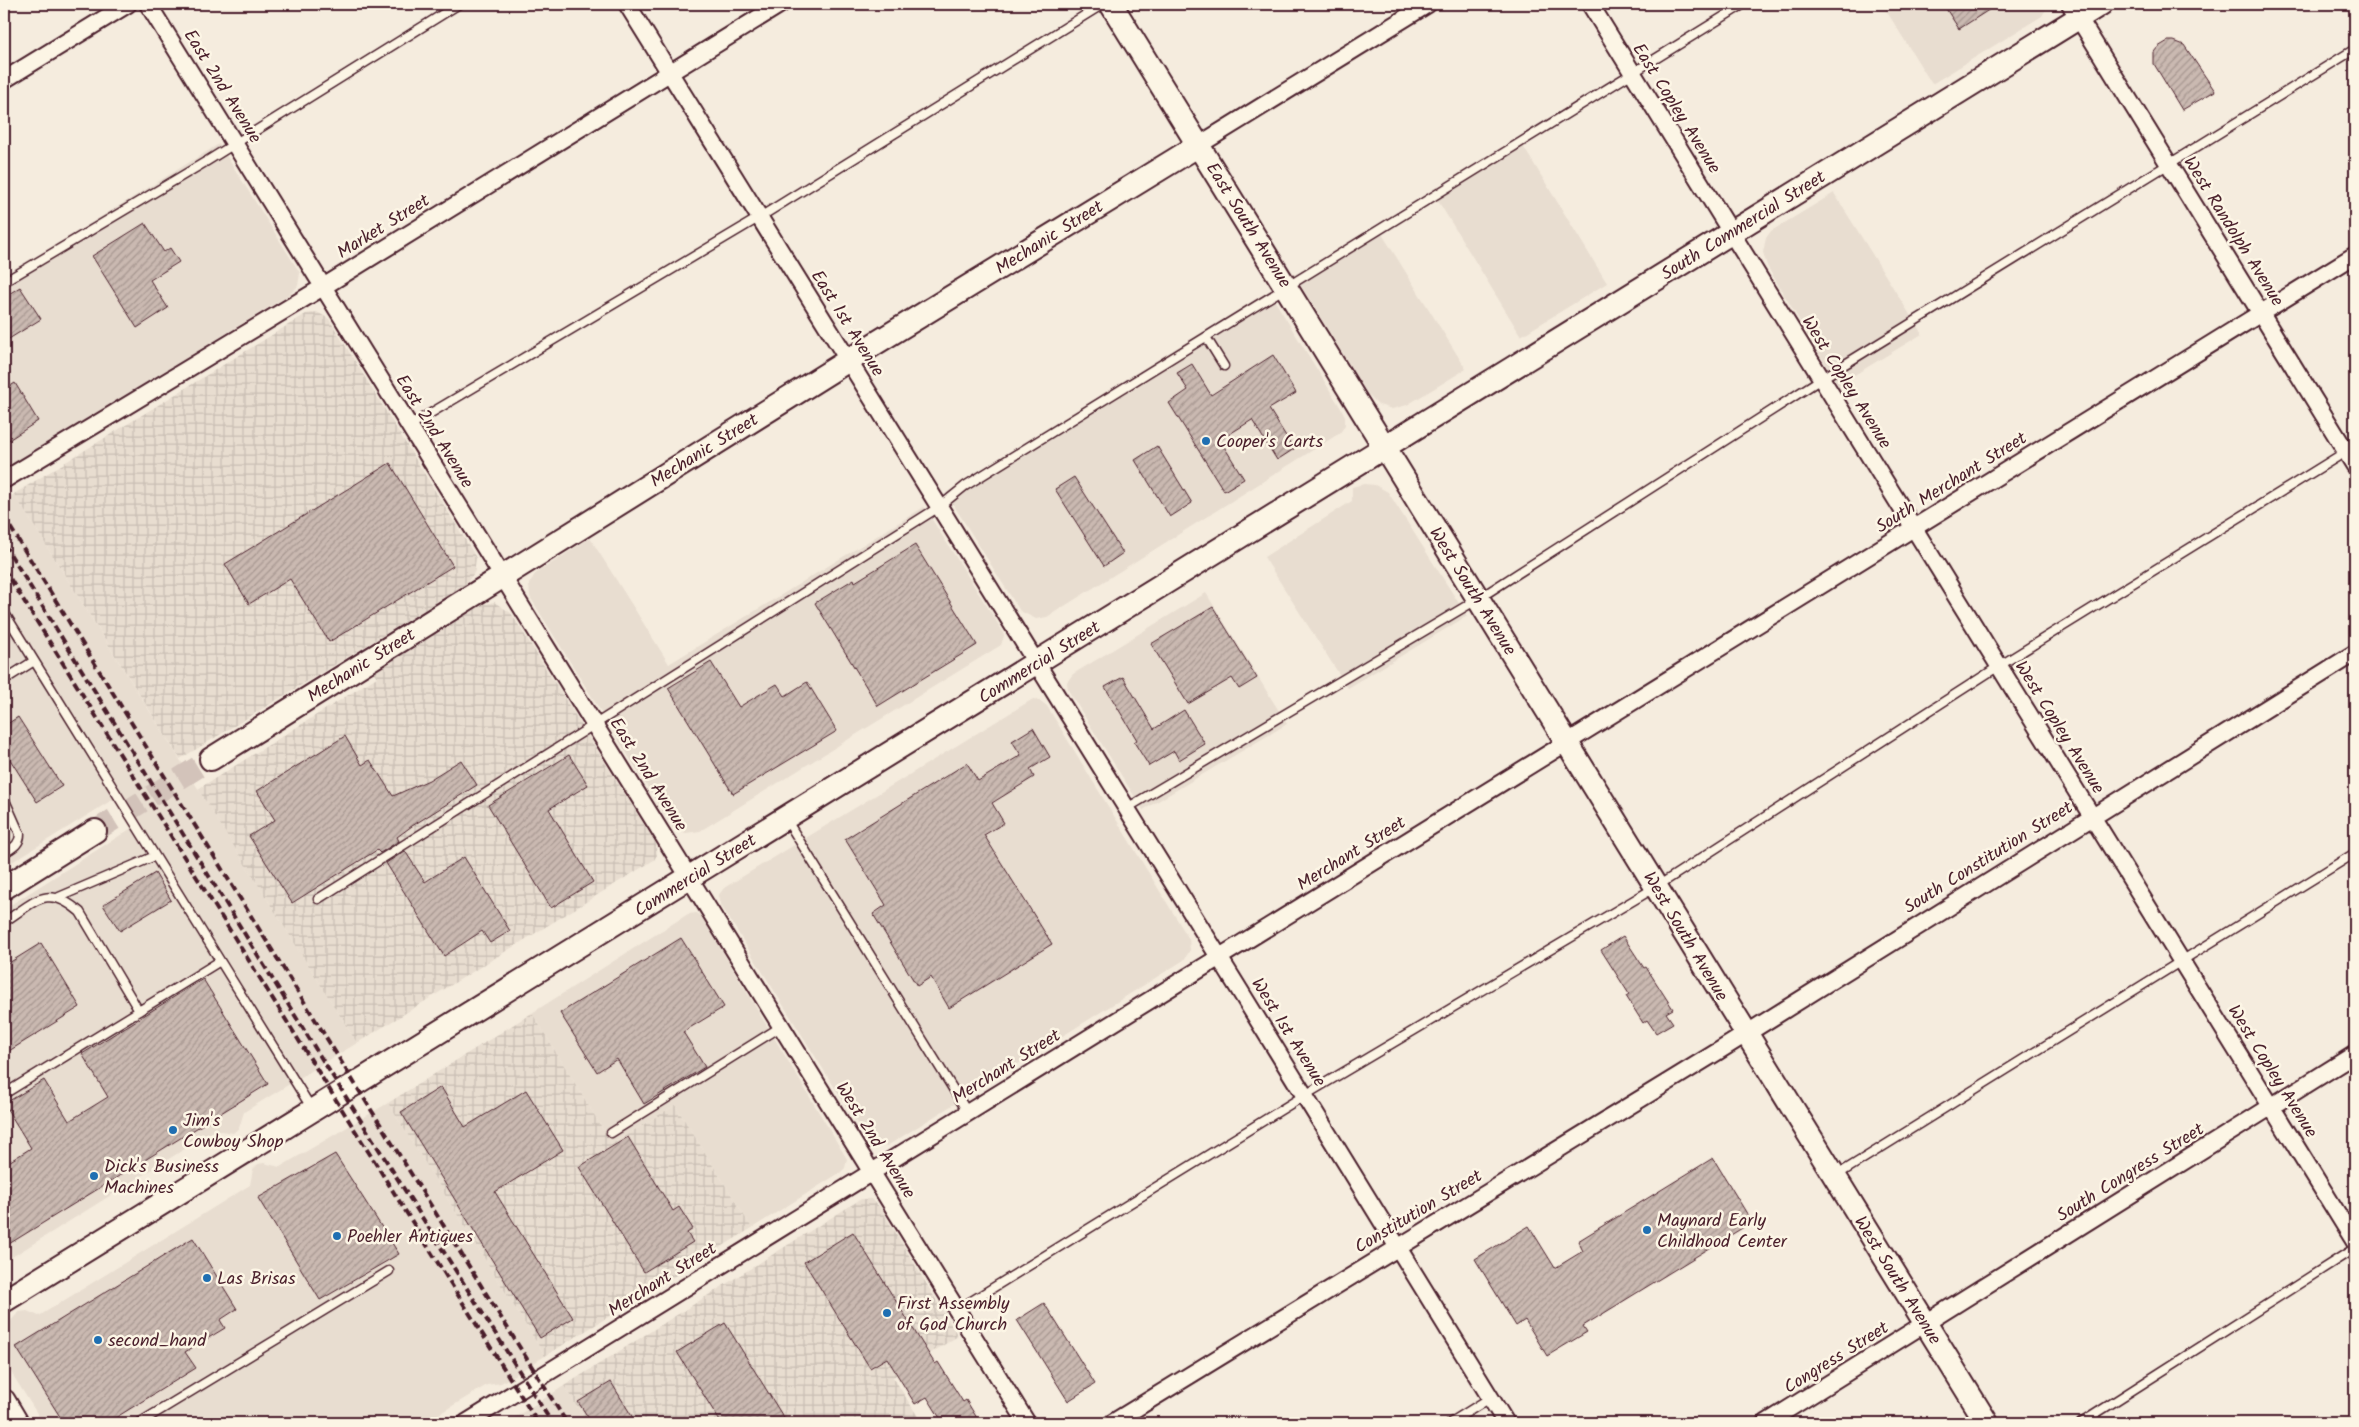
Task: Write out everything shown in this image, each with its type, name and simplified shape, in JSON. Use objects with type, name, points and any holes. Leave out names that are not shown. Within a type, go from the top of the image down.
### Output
[{"type":"main road","name":"East South Avenue","points":[[1111,4],[1385,447]]},
{"type":"main road","name":"South Commercial Street","points":[[1385,447],[1731,232],[2074,11],[2101,4]]},
{"type":"main road","name":"Mechanic Street","points":[[211,759],[502,576],[1199,145]]},
{"type":"main road","name":"West South Avenue","points":[[1385,447],[1987,1423]]},
{"type":"main road","name":"Commercial Street","points":[[4,1301],[1385,447]]},
{"type":"main road","points":[[4,888],[94,831]]},
{"type":"main road","points":[[4,1401],[17,1423]]},
{"type":"street","points":[[4,80],[128,4]]},
{"type":"street","name":"East 2nd Avenue","points":[[148,4],[690,877]]},
{"type":"street","name":"East 1st Avenue","points":[[626,4],[1036,663]]},
{"type":"street","name":"Market Street","points":[[4,480],[323,287],[781,4]]},
{"type":"street","points":[[1199,145],[1428,4]]},
{"type":"street","name":"East Copley Avenue","points":[[1590,4],[1731,232]]},
{"type":"street","name":"West Randolph Avenue","points":[[2074,11],[2261,313],[2351,449],[2355,466]]},
{"type":"street","name":"West Copley Avenue","points":[[1731,232],[2355,1242]]},
{"type":"street","name":"South Merchant Street","points":[[1568,742],[2355,255]]},
{"type":"street","name":"South Constitution Street","points":[[1746,1034],[2355,653]]},
{"type":"street","name":"West 1st Avenue","points":[[1036,663],[1220,957],[1506,1423]]},
{"type":"street","name":"Merchant Street","points":[[466,1423],[1568,742]]},
{"type":"street","name":"West 2nd Avenue","points":[[690,877],[1027,1423]]},
{"type":"street","name":"Constitution Street","points":[[1112,1423],[1746,1034]]},
{"type":"street","name":"South Congress Street","points":[[1926,1325],[2355,1054]]},
{"type":"street","name":"Congress Street","points":[[1766,1423],[1926,1325]]},
{"type":"lane","points":[[4,282],[235,143],[459,4]]},
{"type":"lane","points":[[409,426],[760,217],[1103,4]]},
{"type":"lane","points":[[318,899],[939,507],[965,486],[1744,4]]},
{"type":"lane","points":[[1127,808],[1478,599],[1821,378],[2355,49]]},
{"type":"lane","points":[[1206,336],[1224,366]]},
{"type":"lane","points":[[957,1310],[1305,1095],[1656,887],[1999,666],[2351,449]]},
{"type":"lane","points":[[4,612],[312,1110]]},
{"type":"lane","points":[[4,680],[34,661]]},
{"type":"lane","points":[[4,798],[20,834],[20,840],[18,844],[4,854]]},
{"type":"lane","points":[[786,818],[968,1112]]},
{"type":"lane","points":[[1834,1176],[2355,853]]},
{"type":"lane","points":[[4,922],[41,898],[59,897],[155,856]]},
{"type":"lane","points":[[59,897],[80,912],[139,1011]]},
{"type":"lane","points":[[4,1094],[220,961]]},
{"type":"lane","points":[[611,1133],[782,1026]]},
{"type":"lane","points":[[2081,1423],[2355,1248]]},
{"type":"lane","points":[[139,1423],[388,1271]]},
{"type":"lane","points":[[1450,1423],[1490,1398]]},
{"type":"shaded area","points":[[1882,4],[2049,4],[2042,16],[1932,84]]},
{"type":"shaded area","points":[[1518,138],[1607,283],[1521,336],[1432,191]]},
{"type":"shaded area","points":[[219,144],[300,273],[298,286],[289,295],[4,469],[4,277]]},
{"type":"shaded area","points":[[1834,193],[1922,334],[1838,385],[1767,266],[1763,252],[1766,238],[1771,231]]},
{"type":"shaded area","points":[[1377,226],[1466,369],[1407,405],[1392,409],[1379,405],[1367,393],[1295,276]]},
{"type":"shaded area","points":[[1270,293],[1345,416],[1345,425],[1340,433],[1047,617],[1036,619],[1020,611],[946,493]]},
{"type":"shaded area","points":[[317,312],[329,319],[471,549],[476,558],[474,573],[464,586],[180,759],[14,494],[306,314]]},
{"type":"shaded area","points":[[1364,484],[1375,485],[1388,492],[1467,616],[1348,688],[1264,557],[1352,501],[1352,487]]},
{"type":"shaded area","points":[[14,494],[357,1043],[244,1112],[239,1128],[233,1133],[215,1130],[4,1262],[4,909],[138,824],[120,795],[4,867],[4,501]]},
{"type":"shaded area","points":[[924,507],[1002,630],[1004,636],[1001,645],[700,831],[686,833],[673,828],[530,597],[529,584],[535,574],[590,538],[669,664]]},
{"type":"shaded area","points":[[1206,593],[1287,724],[1143,810],[1068,690],[1067,682],[1073,674]]},
{"type":"shaded area","points":[[494,602],[511,613],[656,844],[657,855],[654,860],[357,1043],[198,789],[377,677],[373,671],[481,605]]},
{"type":"shaded area","points":[[1033,699],[1039,700],[1047,706],[1189,939],[1190,950],[1184,960],[887,1146],[876,1147],[868,1141],[722,907],[718,896],[724,888]]},
{"type":"shaded area","points":[[697,913],[701,916],[847,1159],[845,1168],[841,1172],[752,1228],[675,1105],[612,1144],[532,1013],[688,914]]},
{"type":"shaded area","points":[[532,1013],[612,1144],[675,1105],[752,1228],[545,1356],[388,1103]]},
{"type":"shaded area","points":[[388,1103],[545,1356],[501,1383],[487,1385],[424,1423],[43,1423],[4,1361],[4,1328],[19,1312],[27,1311],[39,1316],[250,1185],[253,1169],[258,1164],[264,1163],[280,1167]]},
{"type":"shaded area","points":[[861,1199],[871,1199],[880,1207],[958,1336],[893,1377],[922,1423],[587,1423],[564,1386]]},
{"type":"shaded area","points":[[564,1386],[587,1423],[506,1423]]},
{"type":"building","points":[[1943,4],[1998,4],[1959,29]]},
{"type":"building","points":[[2168,41],[2184,45],[2215,91],[2182,110],[2154,64],[2154,52]]},
{"type":"building","points":[[145,223],[164,252],[170,248],[179,262],[150,280],[168,308],[137,328],[92,256]]},
{"type":"building","points":[[20,287],[41,319],[4,342],[4,297]]},
{"type":"building","points":[[1273,355],[1296,393],[1269,409],[1294,449],[1277,460],[1252,420],[1220,440],[1244,479],[1224,491],[1169,403],[1188,390],[1177,373],[1192,364],[1211,395]]},
{"type":"building","points":[[15,383],[38,421],[4,443],[4,390]]},
{"type":"building","points":[[1157,446],[1192,503],[1170,517],[1135,460]]},
{"type":"building","points":[[390,463],[453,566],[329,642],[290,579],[249,604],[225,564]]},
{"type":"building","points":[[1074,477],[1123,553],[1104,566],[1055,489]]},
{"type":"building","points":[[915,545],[977,645],[878,706],[815,603],[854,579],[855,582]]},
{"type":"building","points":[[1213,607],[1257,678],[1239,689],[1232,678],[1188,704],[1151,644]]},
{"type":"building","points":[[711,662],[739,707],[777,684],[785,696],[807,682],[837,731],[733,794],[668,688]]},
{"type":"building","points":[[1123,677],[1154,729],[1184,710],[1205,744],[1179,760],[1174,751],[1149,766],[1134,742],[1137,740],[1105,687]]},
{"type":"building","points":[[18,717],[62,786],[37,802],[4,750],[4,726]]},
{"type":"building","points":[[1033,728],[1050,757],[1030,769],[1034,777],[992,803],[1004,823],[984,835],[1052,944],[949,1008],[931,977],[917,986],[873,914],[886,905],[845,839],[967,763],[978,781],[1021,755],[1012,741]]},
{"type":"building","points":[[345,736],[362,765],[370,760],[393,796],[429,780],[461,760],[477,785],[412,826],[397,837],[399,841],[380,853],[377,850],[292,903],[249,836],[275,820],[257,791]]},
{"type":"building","points":[[569,755],[588,785],[549,809],[593,882],[551,908],[488,805]]},
{"type":"building","points":[[405,851],[425,882],[464,857],[510,931],[490,943],[482,931],[444,956],[386,863]]},
{"type":"building","points":[[155,873],[171,900],[120,931],[103,905]]},
{"type":"building","points":[[1623,936],[1673,1009],[1666,1013],[1673,1023],[1656,1033],[1647,1020],[1643,1023],[1626,996],[1629,994],[1601,950]]},
{"type":"building","points":[[681,938],[724,1007],[683,1032],[705,1067],[644,1104],[617,1059],[597,1072],[560,1013]]},
{"type":"building","points":[[41,943],[80,1007],[4,1054],[4,966]]},
{"type":"building","points":[[203,979],[268,1084],[4,1247],[4,1165],[31,1148],[4,1104],[44,1080],[69,1121],[108,1097],[82,1054]]},
{"type":"building","points":[[441,1087],[465,1127],[526,1090],[563,1150],[495,1192],[573,1318],[540,1338],[401,1112]]},
{"type":"building","points":[[628,1137],[673,1211],[679,1207],[693,1229],[687,1233],[693,1242],[644,1272],[579,1167]]},
{"type":"building","points":[[335,1154],[399,1254],[320,1300],[258,1198]]},
{"type":"building","points":[[1713,1158],[1752,1222],[1583,1326],[1587,1332],[1547,1356],[1525,1320],[1516,1326],[1475,1259],[1529,1226],[1555,1268],[1583,1251],[1578,1241]]},
{"type":"building","points":[[853,1232],[935,1364],[938,1362],[963,1402],[966,1400],[980,1423],[943,1423],[927,1397],[915,1404],[887,1358],[870,1368],[804,1262]]},
{"type":"building","points":[[193,1238],[237,1309],[220,1320],[225,1328],[185,1352],[196,1368],[107,1423],[64,1423],[16,1347]]},
{"type":"building","points":[[1044,1303],[1095,1384],[1068,1401],[1017,1320]]},
{"type":"building","points":[[725,1323],[787,1423],[721,1423],[677,1352]]},
{"type":"building","points":[[611,1382],[636,1423],[592,1423],[578,1402]]},
{"type":"tunnel","points":[[95,831],[211,759]]},
{"type":"railway","points":[[4,517],[567,1423]]},
{"type":"railway","points":[[4,544],[320,1056],[552,1423]]},
{"type":"railway","points":[[4,569],[538,1423]]},
{"type":"place","name":"Cooper's Carts","points":[[1206,441]]},
{"type":"place","name":"Jim's Cowboy Shop","points":[[173,1130]]},
{"type":"place","name":"Dick's Business Machines","points":[[94,1176]]},
{"type":"place","name":"Maynard Early Childhood Center","points":[[1647,1230]]},
{"type":"place","name":"Poehler Antiques","points":[[337,1236]]},
{"type":"place","name":"Las Brisas","points":[[207,1278]]},
{"type":"place","name":"First Assembly of God Church","points":[[887,1313]]},
{"type":"place","name":"second_hand","points":[[98,1340]]}]
